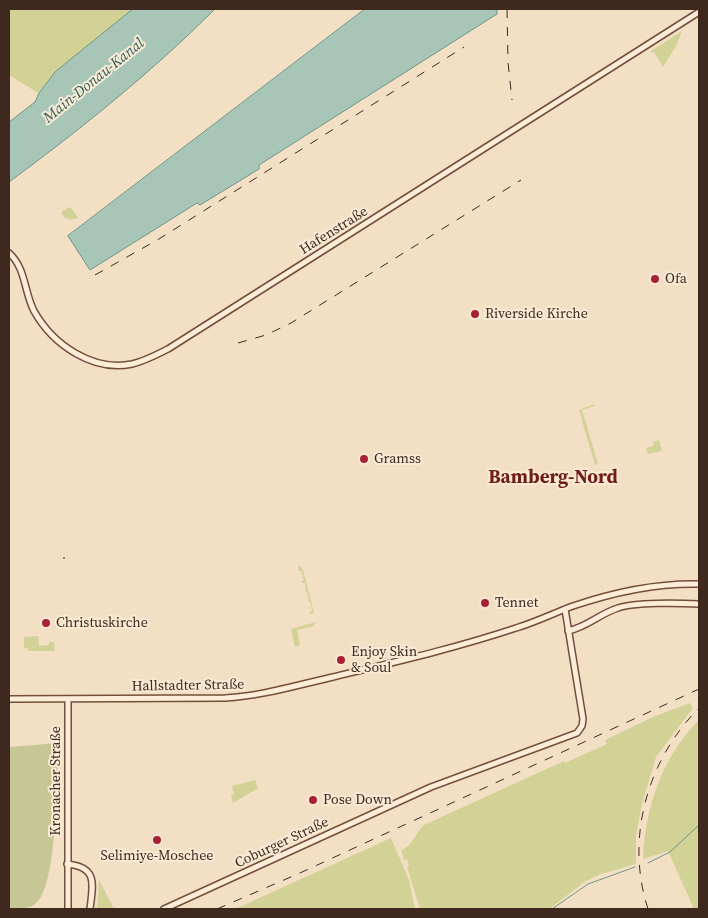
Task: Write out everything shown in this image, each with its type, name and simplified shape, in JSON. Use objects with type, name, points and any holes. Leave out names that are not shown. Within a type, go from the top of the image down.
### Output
[{"type":"street","name":"Hafenstraße","points":[[9,253],[20,266],[34,311],[45,328],[63,344],[83,357],[101,364],[123,365],[145,360],[168,349],[699,12]]},
{"type":"street","name":"Hallstadter Straße","points":[[9,699],[225,698],[257,695],[472,642],[519,627],[565,609],[624,591],[676,583],[699,584]]},
{"type":"street","points":[[565,609],[568,631],[584,627],[620,607],[699,604]]},
{"type":"street","name":"Coburger Straße","points":[[164,909],[431,787],[577,733],[582,726],[583,719],[568,631]]},
{"type":"street","name":"Kronacher Straße","points":[[68,699],[68,909]]},
{"type":"street","points":[[67,864],[81,866],[90,873],[93,888],[90,909]]},
{"type":"shaded area","points":[[9,9],[133,9],[55,72],[38,93],[9,75]]},
{"type":"shaded area","points":[[682,31],[676,46],[663,67],[654,52],[652,53],[651,51]]},
{"type":"shaded area","points":[[70,207],[78,218],[71,220],[64,217],[61,212]]},
{"type":"shaded area","points":[[595,404],[595,406],[582,410],[598,464],[595,465],[579,410]]},
{"type":"shaded area","points":[[659,440],[662,451],[648,454],[646,448],[654,446],[653,442]]},
{"type":"shaded area","points":[[298,566],[303,570],[314,613],[310,614],[309,612],[312,611],[310,602],[307,601],[309,600],[305,591],[305,583],[302,583],[304,581]]},
{"type":"shaded area","points":[[316,622],[313,626],[297,630],[300,645],[295,647],[291,629]]},
{"type":"shaded area","points":[[38,636],[39,646],[49,645],[49,642],[54,642],[55,651],[28,651],[28,648],[24,648],[24,637]]},
{"type":"shaded area","points":[[690,703],[693,708],[656,757],[642,804],[636,835],[636,864],[601,874],[586,881],[549,909],[420,909],[407,867],[409,866],[407,859],[404,860],[401,850],[408,846],[424,825],[564,761],[565,763],[607,744],[605,740],[653,717]]},
{"type":"shaded area","points":[[699,720],[699,907],[694,909],[668,851],[643,859],[647,821],[658,784],[675,750]]},
{"type":"shaded area","points":[[255,780],[258,788],[233,803],[231,796],[234,794],[232,786]]},
{"type":"shaded area","points":[[391,838],[409,880],[415,909],[235,909]]},
{"type":"shaded area","points":[[99,880],[114,909],[97,909]]},
{"type":"green space","points":[[58,743],[55,828],[48,876],[43,894],[32,906],[9,909],[9,747]]},
{"type":"water","name":"Main-Donau-Kanal","points":[[133,9],[215,9],[115,99],[9,182],[9,122],[35,102],[39,93],[55,72]]},
{"type":"water","points":[[365,9],[497,9],[497,14],[259,165],[259,169],[200,205],[197,203],[90,270],[68,236]]},
{"type":"waterway","points":[[648,863],[670,852],[699,825]]},
{"type":"waterway","points":[[552,909],[588,884],[635,867]]},
{"type":"railway","points":[[507,9],[508,62],[512,100]]},
{"type":"railway","points":[[95,275],[159,239],[464,47]]},
{"type":"railway","points":[[238,343],[266,335],[291,323],[521,180]]},
{"type":"railway","points":[[217,909],[300,873],[699,689]]},
{"type":"railway","points":[[648,909],[641,882],[639,855],[640,828],[645,802],[654,776],[666,752],[681,729],[699,708]]},
{"type":"place","name":"Ofa","points":[[655,279]]},
{"type":"place","name":"Riverside Kirche","points":[[475,314]]},
{"type":"place","name":"Gramss","points":[[364,459]]},
{"type":"place","name":"Tennet","points":[[485,603]]},
{"type":"place","name":"Christuskirche","points":[[46,623]]},
{"type":"place","name":"Enjoy Skin & Soul","points":[[341,660]]},
{"type":"place","name":"Pose Down","points":[[313,800]]},
{"type":"place","name":"Selimiye-Moschee","points":[[157,840]]},
{"type":"district","name":"Bamberg-Nord","points":[[553,478]]}]
